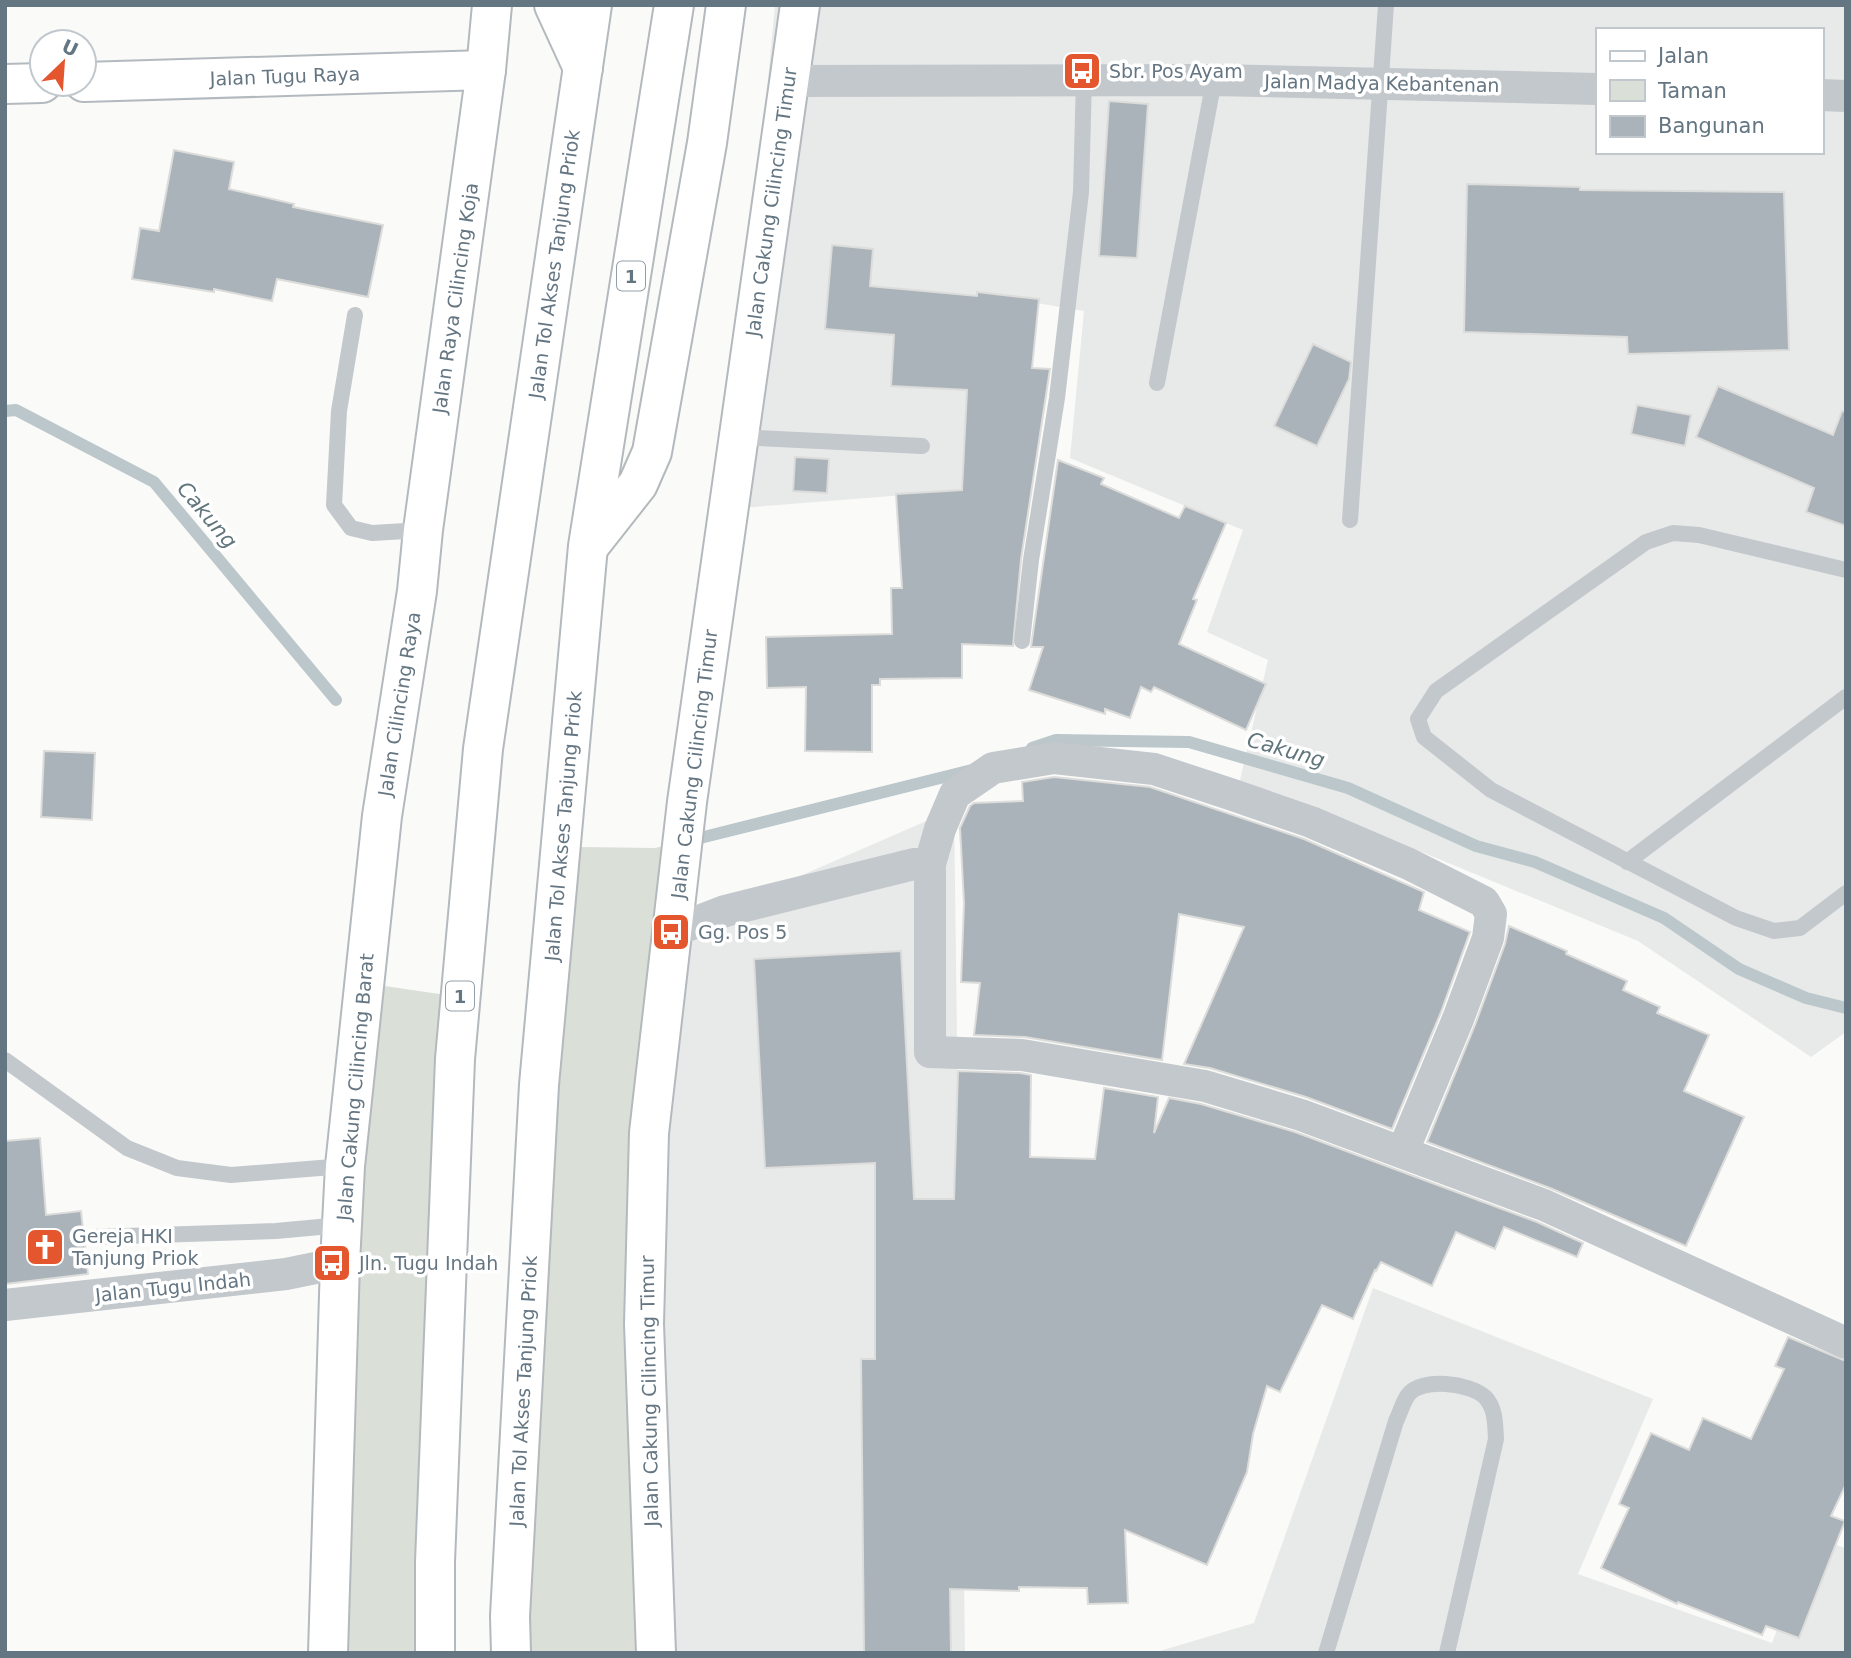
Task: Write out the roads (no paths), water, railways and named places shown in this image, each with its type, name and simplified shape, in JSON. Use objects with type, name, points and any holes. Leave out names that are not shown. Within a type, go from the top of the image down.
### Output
[{"type":"main road","name":"Jalan Raya Cilincing Koja","points":[[417,591],[486,70],[492,5]]},
{"type":"main road","points":[[554,5],[583,68]]},
{"type":"main road","name":"Jalan Tol Akses Tanjung Priok","points":[[435,1653],[435,1562],[455,1059],[482,749],[592,5]]},
{"type":"main road","name":"Jalan Tol Akses Tanjung Priok","points":[[511,1653],[510,1616],[539,1085],[588,547],[674,5]]},
{"type":"main road","points":[[588,547],[638,484],[652,452],[707,143],[726,5]]},
{"type":"main road","name":"Jalan Cakung Cilincing Timur","points":[[656,1653],[644,1324],[649,1133],[687,802],[800,5]]},
{"type":"main road","name":"Jalan Tugu Raya","points":[[98,82],[486,70]]},
{"type":"main road","points":[[5,84],[28,83]]},
{"type":"main road","name":"Jalan Cilincing Raya","points":[[382,816],[417,591]]},
{"type":"main road","name":"Jalan Cakung Cilincing Barat","points":[[328,1653],[341,1225],[382,816]]},
{"type":"street","name":"Jalan Madya Kebantenan","points":[[788,81],[1214,80],[1596,89]]},
{"type":"street","points":[[1823,95],[1846,96]]},
{"type":"street","points":[[1403,1151],[1458,1019],[1488,938],[1491,914],[1484,902],[1409,864],[1311,822],[1154,769],[1054,758],[993,768],[955,794],[940,829],[930,864],[930,1052],[1023,1055],[1205,1086],[1301,1115],[1544,1205],[1846,1343]]},
{"type":"street","points":[[673,922],[914,864],[930,864]]},
{"type":"street","name":"Jalan Tugu Indah","points":[[5,1306],[286,1274],[340,1263]]},
{"type":"lane","points":[[1350,520],[1387,5]]},
{"type":"lane","points":[[1022,641],[1031,560],[1057,398],[1081,192],[1084,79]]},
{"type":"lane","points":[[1157,383],[1214,80]]},
{"type":"lane","points":[[355,315],[339,411],[334,505],[351,528],[373,533],[424,530]]},
{"type":"lane","points":[[738,437],[922,446]]},
{"type":"lane","points":[[1846,570],[1699,536],[1673,533],[1646,542],[1436,691],[1418,719],[1424,737],[1491,790],[1736,918],[1774,931],[1800,928],[1846,893]]},
{"type":"lane","points":[[1627,862],[1846,697]]},
{"type":"lane","points":[[5,1060],[127,1148],[177,1168],[231,1175],[345,1166]]},
{"type":"lane","points":[[94,1237],[276,1231],[341,1225]]},
{"type":"lane","points":[[1326,1653],[1396,1421],[1409,1393],[1427,1384],[1466,1386],[1485,1397],[1494,1411],[1496,1439],[1447,1653]]},
{"type":"waterway","name":"Cakung","points":[[5,411],[16,410],[154,482],[336,700]]},
{"type":"waterway","name":"Cakung","points":[[1032,748],[1056,740],[1189,742],[1348,788],[1476,846],[1535,862],[1664,918],[1739,969],[1806,998],[1846,1008]]},
{"type":"waterway","name":"Cakung","points":[[688,841],[972,770]]},
{"type":"place","name":"Sbr. Pos Ayam","points":[[1082,71]]},
{"type":"place","name":"Gg. Pos 5","points":[[671,932]]},
{"type":"place","name":"Gereja HKI Tanjung Priok","points":[[45,1247]]},
{"type":"place","name":"Jln. Tugu Indah","points":[[332,1263]]}]
